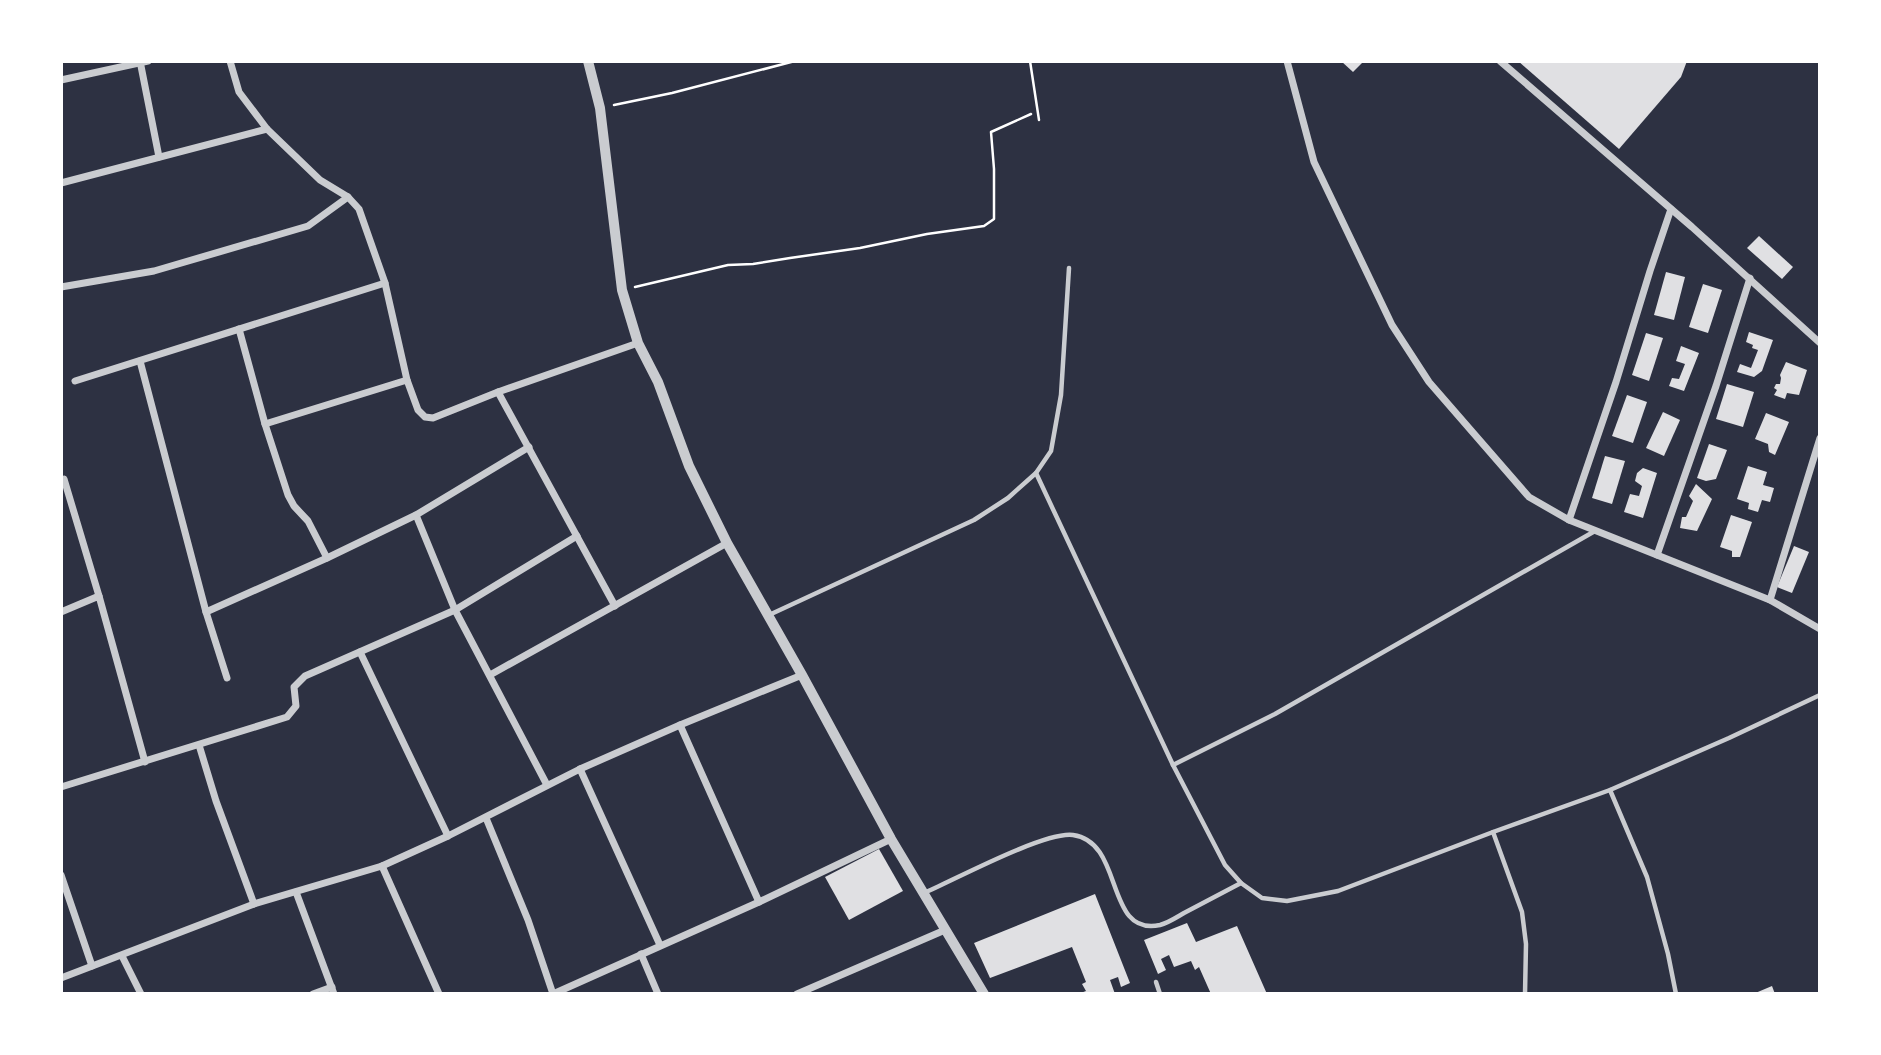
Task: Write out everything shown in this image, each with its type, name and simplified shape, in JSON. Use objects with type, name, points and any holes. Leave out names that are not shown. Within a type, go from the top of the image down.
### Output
[{"type":"street","points":[[230,61],[239,93],[267,129],[320,180],[348,197],[359,209],[385,283],[407,380],[418,410],[425,417],[433,418],[638,343]]},
{"type":"street","points":[[588,61],[600,108],[622,290],[638,343],[658,382],[689,466],[727,542],[891,839],[984,994]]},
{"type":"street","points":[[1287,61],[1314,162],[1392,325],[1429,382],[1529,497],[1569,520],[1770,600],[1820,629]]},
{"type":"street","points":[[1500,61],[1750,278],[1820,343]]},
{"type":"street","points":[[61,80],[143,62],[159,157]]},
{"type":"street","points":[[61,183],[267,129]]},
{"type":"street","points":[[61,287],[155,271],[307,226],[348,197]]},
{"type":"street","points":[[1569,520],[1671,209]]},
{"type":"street","points":[[1657,555],[1716,386],[1750,278]]},
{"type":"street","points":[[75,381],[385,283]]},
{"type":"street","points":[[239,329],[288,495],[308,521],[327,558]]},
{"type":"street","points":[[140,360],[206,612],[227,678]]},
{"type":"street","points":[[265,424],[407,380]]},
{"type":"street","points":[[498,392],[615,606]]},
{"type":"street","points":[[1770,600],[1819,441]]},
{"type":"street","points":[[206,612],[416,515],[529,447]]},
{"type":"street","points":[[64,479],[145,762]]},
{"type":"street","points":[[416,515],[455,610],[547,785]]},
{"type":"street","points":[[61,787],[287,717],[296,706],[295,687],[305,676],[455,610],[578,536]]},
{"type":"street","points":[[490,675],[727,542]]},
{"type":"street","points":[[61,612],[99,596]]},
{"type":"street","points":[[360,652],[448,836]]},
{"type":"street","points":[[61,978],[254,904],[382,866],[486,818],[580,769],[802,675]]},
{"type":"street","points":[[680,725],[759,902]]},
{"type":"street","points":[[199,745],[216,801],[254,904]]},
{"type":"street","points":[[580,769],[660,945]]},
{"type":"street","points":[[486,818],[528,920],[553,994],[759,902],[891,839]]},
{"type":"street","points":[[382,866],[439,994]]},
{"type":"street","points":[[61,876],[92,966]]},
{"type":"street","points":[[296,891],[333,990],[313,994]]},
{"type":"street","points":[[797,994],[945,930]]},
{"type":"street","points":[[641,954],[658,994]]},
{"type":"street","points":[[122,956],[141,994]]},
{"type":"lane","points":[[768,615],[974,520],[1008,498],[1036,473],[1051,450],[1061,395],[1069,268]]},
{"type":"lane","points":[[1036,473],[1173,765],[1225,865],[1241,883],[1262,898],[1287,901],[1338,891],[1610,790],[1820,695]]},
{"type":"lane","points":[[1173,765],[1275,714],[1596,531]]},
{"type":"lane","points":[[1610,790],[1647,877],[1676,994]]},
{"type":"lane","points":[[1493,832],[1522,912],[1526,944],[1525,994]]},
{"type":"lane","points":[[924,893],[1048,837],[1072,834],[1091,841],[1107,864],[1128,918],[1142,925],[1161,925],[1241,883]]},
{"type":"lane","points":[[1156,982],[1160,994]]},
{"type":"path","points":[[600,108],[672,93],[795,61]]},
{"type":"path","points":[[1030,61],[1039,120]]},
{"type":"path","points":[[622,290],[728,265],[753,264],[984,226],[994,219],[991,132],[1031,114]]},
{"type":"building","points":[[1341,61],[1364,61],[1353,72]]},
{"type":"building","points":[[1518,61],[1687,61],[1681,77],[1619,149]]},
{"type":"building","points":[[1759,236],[1793,267],[1782,279],[1747,248]]},
{"type":"building","points":[[1666,272],[1685,277],[1674,320],[1654,315]]},
{"type":"building","points":[[1703,284],[1722,290],[1708,333],[1689,327]]},
{"type":"building","points":[[1749,332],[1773,340],[1762,371],[1754,377],[1737,372],[1740,364],[1751,368],[1758,350],[1746,342]]},
{"type":"building","points":[[1646,333],[1663,338],[1649,381],[1632,375]]},
{"type":"building","points":[[1681,346],[1699,353],[1684,391],[1669,386],[1672,378],[1679,379],[1685,364],[1676,361]]},
{"type":"building","points":[[1786,362],[1807,370],[1799,395],[1787,393],[1785,399],[1774,395],[1777,390],[1774,388],[1776,384],[1780,384],[1780,375]]},
{"type":"building","points":[[1727,384],[1754,392],[1743,427],[1716,419]]},
{"type":"building","points":[[1627,395],[1647,402],[1633,443],[1612,436]]},
{"type":"building","points":[[1663,412],[1680,420],[1664,456],[1646,448]]},
{"type":"building","points":[[1766,413],[1789,422],[1775,455],[1769,452],[1768,444],[1755,439]]},
{"type":"building","points":[[1709,444],[1727,450],[1716,479],[1706,481],[1697,478]]},
{"type":"building","points":[[1605,456],[1625,461],[1612,504],[1592,498]]},
{"type":"building","points":[[1748,466],[1767,472],[1763,485],[1774,488],[1770,502],[1762,500],[1758,512],[1748,509],[1749,503],[1737,499]]},
{"type":"building","points":[[1643,468],[1657,473],[1643,518],[1624,512],[1630,494],[1639,496],[1642,486],[1635,481],[1637,473]]},
{"type":"building","points":[[1696,484],[1712,499],[1697,531],[1680,528],[1682,517],[1686,517],[1693,501],[1689,496]]},
{"type":"building","points":[[1731,515],[1752,522],[1740,557],[1732,557],[1732,551],[1720,547]]},
{"type":"building","points":[[1794,546],[1809,552],[1792,593],[1777,587]]},
{"type":"building","points":[[879,849],[903,891],[849,920],[825,877]]},
{"type":"building","points":[[1095,894],[1130,983],[1121,987],[1118,977],[1110,980],[1115,994],[1078,994],[1086,991],[1082,984],[1086,982],[1072,947],[990,978],[974,943]]},
{"type":"building","points":[[1187,923],[1196,942],[1237,926],[1267,994],[1211,994],[1199,967],[1195,970],[1191,961],[1174,967],[1169,955],[1161,959],[1166,970],[1158,974],[1144,940]]},
{"type":"building","points":[[1772,986],[1775,994],[1753,994]]}]
